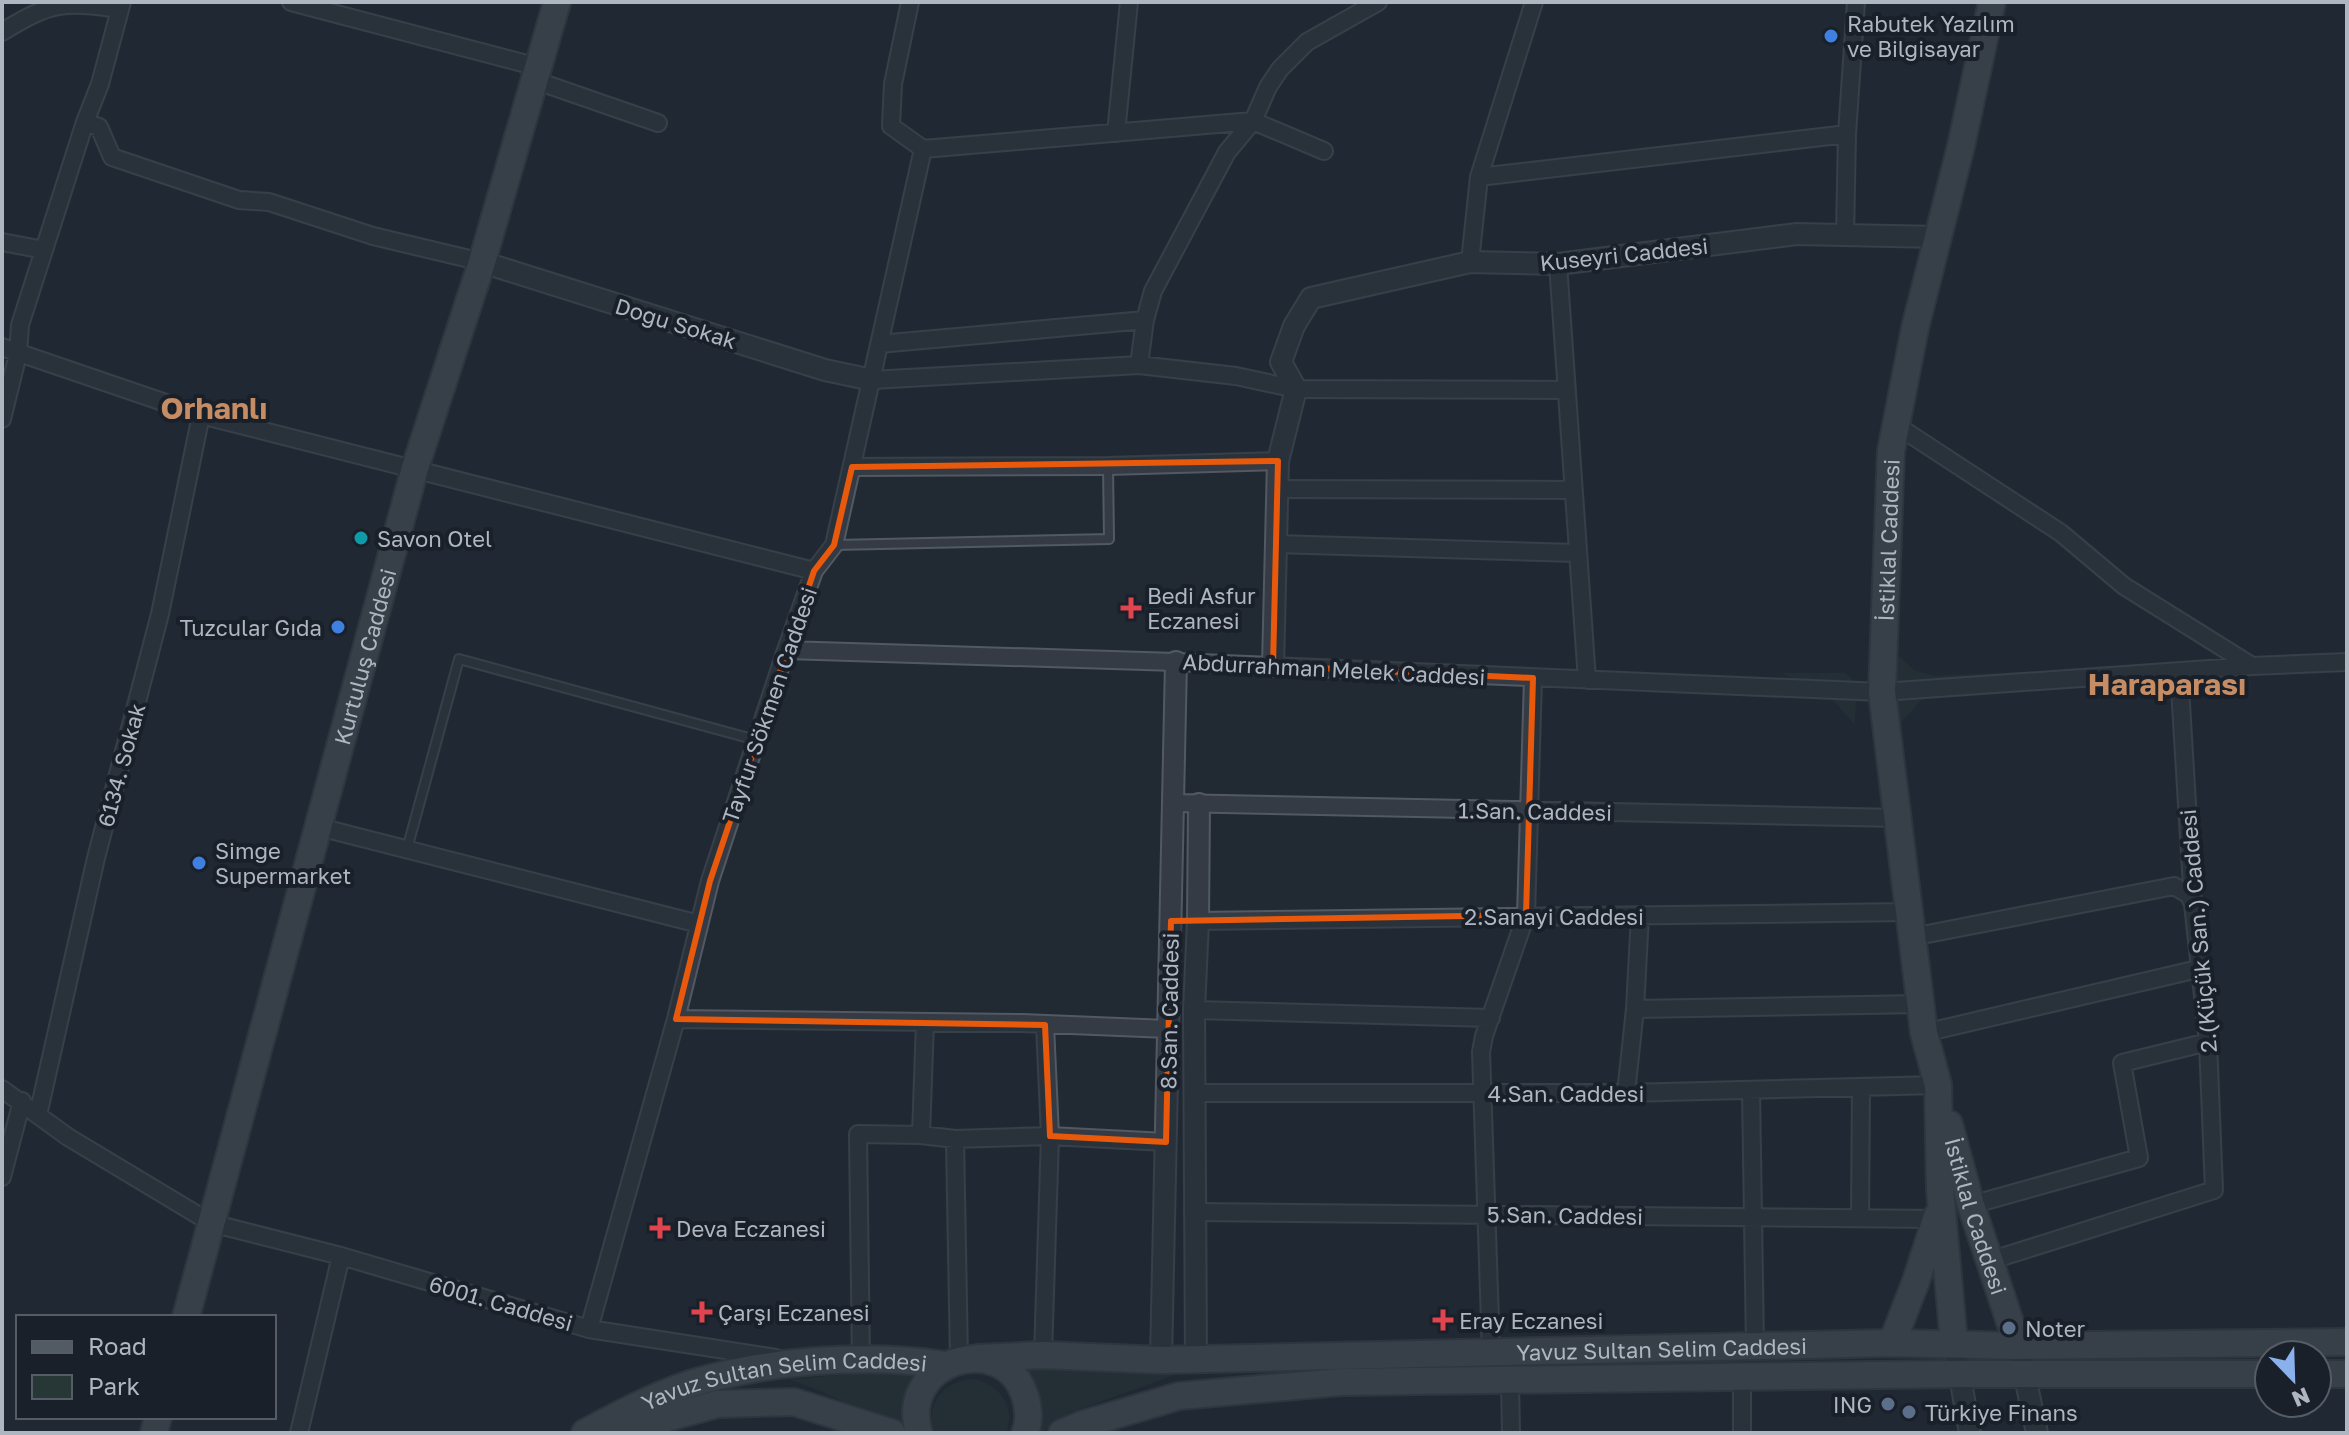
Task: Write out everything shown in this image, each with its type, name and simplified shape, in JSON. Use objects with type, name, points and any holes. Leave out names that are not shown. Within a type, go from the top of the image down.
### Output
[{"type":"main road","name":"Kurtuluş Caddesi","points":[[211,1223],[415,468],[482,262],[557,2]]},
{"type":"main road","name":"İstiklal Caddesi","points":[[1992,2],[1961,146],[1915,328],[1891,451],[1882,692],[1924,1033],[1971,1205],[2018,1346]]},
{"type":"main road","name":"İstiklal Caddesi","points":[[1938,1085],[1940,1189],[1954,1343]]},
{"type":"main road","name":"İstiklal Caddesi","points":[[1892,1343],[1936,1219],[1940,1189]]},
{"type":"main road","points":[[187,1315],[211,1223]]},
{"type":"main road","points":[[192,1315],[211,1223]]},
{"type":"main road","name":"Yavuz Sultan Selim Caddesi","points":[[919,1433],[915,1414],[923,1386],[961,1361],[1043,1355],[1161,1360],[1892,1343],[2018,1346],[2347,1342]]},
{"type":"main road","name":"Yavuz Sultan Selim Caddesi","points":[[585,1433],[691,1384],[794,1361],[961,1361],[996,1363],[1012,1374],[1023,1389],[1028,1407],[1025,1433]]},
{"type":"main road","name":"Yavuz Sultan Selim Caddesi","points":[[1062,1433],[1179,1396],[1340,1382],[1961,1374],[2253,1374]]},
{"type":"main road","name":"Yavuz Sultan Selim Caddesi","points":[[629,1433],[652,1422],[717,1404],[794,1402],[892,1433]]},
{"type":"street","points":[[291,2],[536,73],[658,123]]},
{"type":"street","points":[[910,2],[893,84],[891,126],[923,149],[1253,121],[1324,151]]},
{"type":"street","points":[[1116,133],[1129,2]]},
{"type":"street","points":[[1139,365],[1145,320],[1153,291],[1227,152],[1253,121],[1268,87],[1280,69],[1307,42],[1378,2]]},
{"type":"street","points":[[1470,262],[1479,177],[1534,2]]},
{"type":"street","points":[[1845,235],[1847,134],[1856,2]]},
{"type":"street","points":[[2,32],[47,7],[78,3],[121,5],[104,70],[10,351],[2,419]]},
{"type":"street","points":[[85,122],[99,127],[112,157],[239,200],[269,202],[373,236],[482,262]]},
{"type":"street","points":[[1479,177],[1847,134]]},
{"type":"street","name":"Tayfur Sökmen Caddesi","points":[[589,1329],[676,1019],[699,924],[756,740],[814,571],[834,545],[923,149]]},
{"type":"street","name":"Kuseyri Caddesi","points":[[1296,389],[1281,362],[1294,326],[1311,298],[1470,262],[1558,264],[1797,234],[1938,237]]},
{"type":"street","points":[[2,242],[44,250]]},
{"type":"street","name":"Doğu Sokak","points":[[482,262],[825,370],[872,380]]},
{"type":"street","points":[[1558,264],[1587,680]]},
{"type":"street","points":[[879,344],[1145,320]]},
{"type":"street","points":[[10,351],[201,415],[814,571]]},
{"type":"street","points":[[872,380],[1139,365],[1236,376],[1296,389],[1566,390]]},
{"type":"street","points":[[1273,666],[1278,461],[1296,389]]},
{"type":"street","name":"6134. Sokak","points":[[38,1115],[96,858],[160,614],[201,415]]},
{"type":"street","points":[[1896,425],[2061,533],[2124,586],[2252,666]]},
{"type":"street","points":[[852,467],[1108,466],[1278,461]]},
{"type":"street","points":[[1277,489],[1573,490]]},
{"type":"street","points":[[1276,544],[1577,553]]},
{"type":"street","name":"Abdurrahman Melek Caddesi","points":[[786,650],[1176,662],[1882,692],[2347,662]]},
{"type":"street","name":"8.San. Caddesi","points":[[1161,1360],[1176,662]]},
{"type":"street","name":"2.(Küçük San.) Caddesi","points":[[1989,1261],[2214,1190],[2208,1042],[2198,969],[2179,671]]},
{"type":"street","points":[[1491,1352],[1481,1052],[1526,915],[1533,678]]},
{"type":"street","name":"1.San. Caddesi","points":[[1173,803],[1897,818]]},
{"type":"street","name":"8.San. Caddesi","points":[[1196,1359],[1194,1010],[1199,804]]},
{"type":"street","points":[[319,827],[699,924]]},
{"type":"street","name":"2.Sanayi Caddesi","points":[[1198,921],[1640,915],[1911,925],[2174,886],[2189,895],[2193,904]]},
{"type":"street","points":[[1626,1093],[1640,915]]},
{"type":"street","points":[[1924,1033],[2198,969]]},
{"type":"street","points":[[1635,1009],[1921,1004]]},
{"type":"street","points":[[1194,1010],[1491,1018]]},
{"type":"street","points":[[676,1019],[1168,1029]]},
{"type":"street","points":[[921,1135],[925,1022]]},
{"type":"street","points":[[1043,1355],[1050,1136],[1045,1025]]},
{"type":"street","points":[[1971,1205],[2139,1158],[2122,1063],[2208,1042]]},
{"type":"street","name":"4.San. Caddesi","points":[[1194,1093],[1626,1093],[1938,1085]]},
{"type":"street","points":[[1860,1218],[1861,1087]]},
{"type":"street","name":"6001. Caddesi","points":[[2,1089],[114,1166],[211,1223],[341,1256],[589,1329],[794,1361]]},
{"type":"street","points":[[1751,1090],[1755,1346]]},
{"type":"street","points":[[2,1177],[22,1101]]},
{"type":"street","points":[[861,1361],[858,1134],[955,1139],[1050,1136],[1166,1142]]},
{"type":"street","points":[[955,1139],[961,1361]]},
{"type":"street","name":"5.San. Caddesi","points":[[1193,1212],[1936,1219]]},
{"type":"street","points":[[299,1433],[341,1256]]},
{"type":"street","points":[[1954,1343],[1970,1433]]},
{"type":"street","points":[[2018,1346],[2037,1433]]},
{"type":"street","points":[[1742,1377],[1742,1433]]},
{"type":"street","points":[[1510,1380],[1511,1433]]},
{"type":"lane","points":[[834,545],[1109,539],[1108,466]]},
{"type":"lane","points":[[407,849],[459,659],[756,740]]},
{"type":"highlighted area","points":[[1278,461],[1273,666],[1533,678],[1526,915],[1171,921],[1166,1142],[1050,1136],[1045,1025],[676,1019],[710,881],[814,571],[834,545],[852,467]]},
{"type":"green space","points":[[1886,644],[1915,671],[1935,676],[2022,672],[2054,679],[1944,688],[1924,697],[1883,742]]},
{"type":"green space","points":[[1781,673],[1845,673],[1855,689],[1854,724],[1828,694]]},
{"type":"green space","points":[[1216,1360],[1071,1412],[1041,1433],[1017,1367]]},
{"type":"green space","points":[[922,1367],[908,1389],[904,1432],[817,1389],[790,1380]]},
{"type":"green space","points":[[974,1379],[1004,1398],[1009,1414],[1006,1433],[935,1433],[932,1412],[940,1396],[954,1384]]},
{"type":"place","name":"Rabutek Yazılım ve Bilgisayar","points":[[1831,36]]},
{"type":"place","name":"Savon Otel","points":[[361,538]]},
{"type":"place","name":"Bedi Asfur Eczanesi","points":[[1131,608]]},
{"type":"place","name":"Tuzcular Gıda","points":[[338,627]]},
{"type":"place","name":"Simge Supermarket","points":[[199,863]]},
{"type":"place","name":"Deva Eczanesi","points":[[660,1228]]},
{"type":"place","name":"Çarşı Eczanesi","points":[[702,1312]]},
{"type":"place","name":"Eray Eczanesi","points":[[1443,1320]]},
{"type":"place","name":"Noter","points":[[2009,1328]]},
{"type":"place","name":"ING","points":[[1888,1404]]},
{"type":"place","name":"Türkiye Finans","points":[[1909,1412]]},
{"type":"district","name":"Orhanlı","points":[[214,408]]},
{"type":"district","name":"Haraparası","points":[[2167,684]]}]
